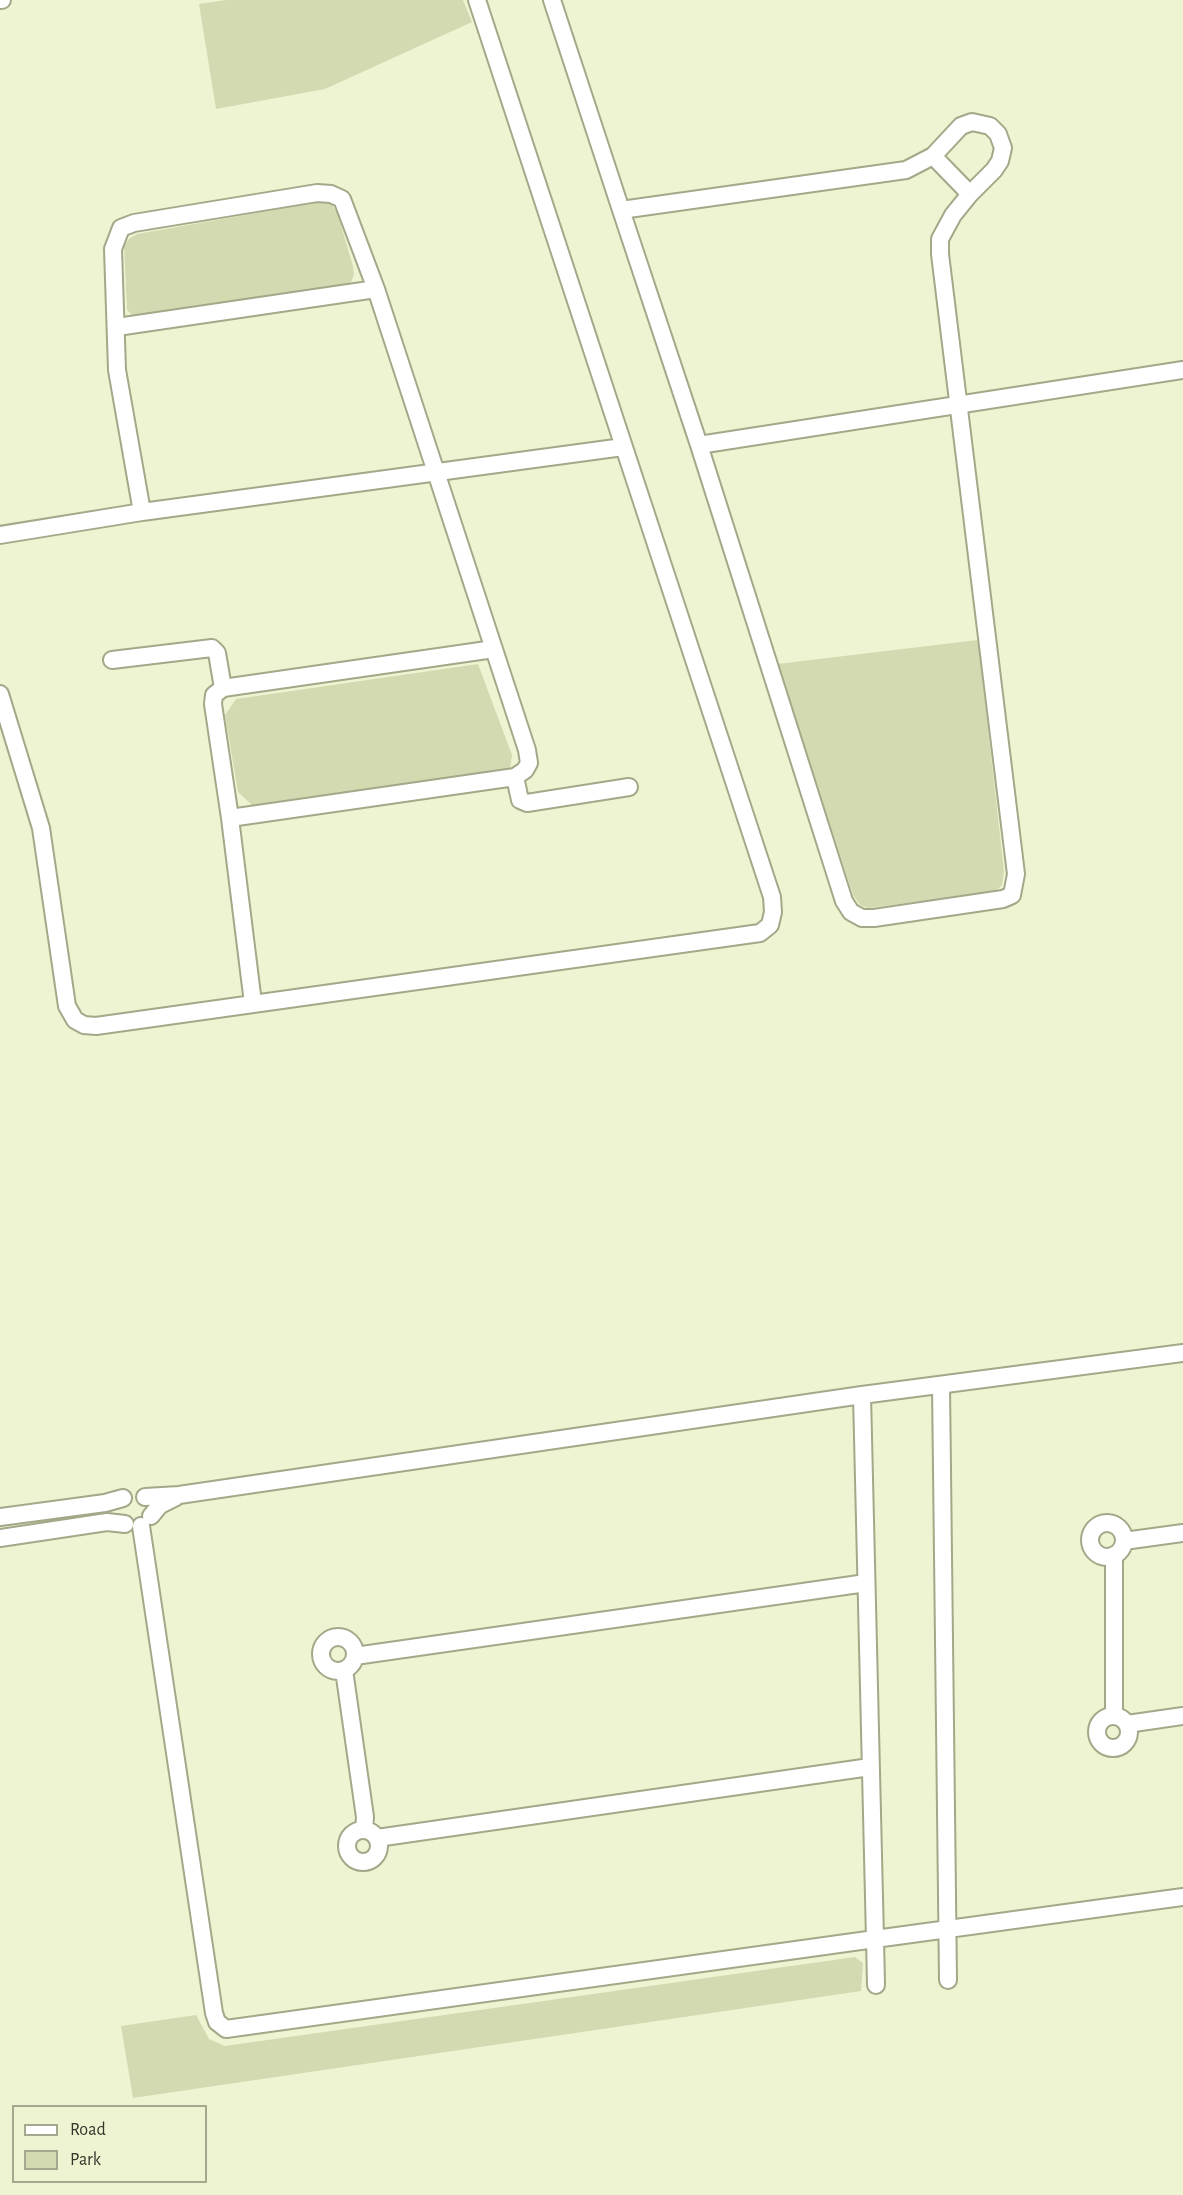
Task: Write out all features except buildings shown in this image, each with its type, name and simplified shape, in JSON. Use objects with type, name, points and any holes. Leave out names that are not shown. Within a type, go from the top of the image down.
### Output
[{"type":"street","points":[[0,694],[41,828],[67,1006],[75,1020],[84,1024],[96,1026],[253,1002],[760,933],[770,925],[772,897],[477,0]]},
{"type":"street","points":[[552,0],[621,210],[699,445],[841,890],[851,912],[861,918],[874,918],[1003,899],[1012,895],[1016,874],[940,254],[940,239],[953,215],[994,170],[1000,160],[1003,148],[998,134],[990,126],[972,122],[961,126],[933,156],[906,170],[621,210]]},
{"type":"street","points":[[563,33],[566,0]]},
{"type":"street","points":[[933,156],[970,194]]},
{"type":"street","points":[[142,512],[117,370],[113,249],[121,228],[134,223],[317,193],[331,194],[342,199],[376,289],[527,750],[529,763],[525,770],[515,777],[231,818]]},
{"type":"street","points":[[117,327],[376,289]]},
{"type":"street","points":[[699,445],[1183,370]]},
{"type":"street","points":[[0,535],[142,512],[623,447]]},
{"type":"street","points":[[112,660],[212,648],[217,653],[223,688]]},
{"type":"street","points":[[253,1002],[231,818],[213,704],[214,695],[223,688],[494,649]]},
{"type":"street","points":[[515,777],[520,800],[528,803],[629,787]]},
{"type":"street","points":[[0,1517],[105,1503],[134,1494],[145,1497],[179,1495],[862,1395],[1183,1353]]},
{"type":"street","points":[[941,1385],[948,1980]]},
{"type":"street","points":[[862,1395],[876,1985]]},
{"type":"street","points":[[0,1538],[107,1522],[139,1522],[160,1505],[179,1495]]},
{"type":"street","points":[[145,1497],[151,1506],[139,1522],[214,2013],[217,2022],[226,2029],[1183,1897]]},
{"type":"street","points":[[123,1498],[118,1514],[139,1522]]},
{"type":"street","points":[[1112,1523],[1121,1530],[1124,1541],[1121,1550],[1114,1556],[1102,1556],[1093,1549],[1090,1538],[1092,1532],[1101,1524],[1112,1523]]},
{"type":"street","points":[[1124,1541],[1183,1533]]},
{"type":"street","points":[[1114,1556],[1120,1720],[1183,1716]]},
{"type":"street","points":[[354,1656],[866,1583]]},
{"type":"street","points":[[342,1638],[352,1645],[354,1656],[351,1664],[344,1670],[327,1668],[321,1658],[322,1647],[331,1639],[342,1638]]},
{"type":"street","points":[[344,1670],[365,1818],[371,1834],[870,1767]]},
{"type":"green space","points":[[226,0],[463,0],[472,22],[325,89],[216,109],[199,4]]},
{"type":"green space","points":[[319,202],[330,203],[337,212],[353,266],[354,275],[350,284],[134,317],[127,310],[124,246],[137,234]]},
{"type":"green space","points":[[978,640],[1004,871],[1002,885],[995,892],[868,908],[860,905],[853,895],[777,664]]},
{"type":"green space","points":[[478,664],[512,755],[510,770],[254,807],[238,792],[225,715],[236,699]]},
{"type":"green space","points":[[855,1957],[863,1963],[861,1991],[133,2098],[121,2026],[196,2015],[209,2039],[225,2046]]}]
